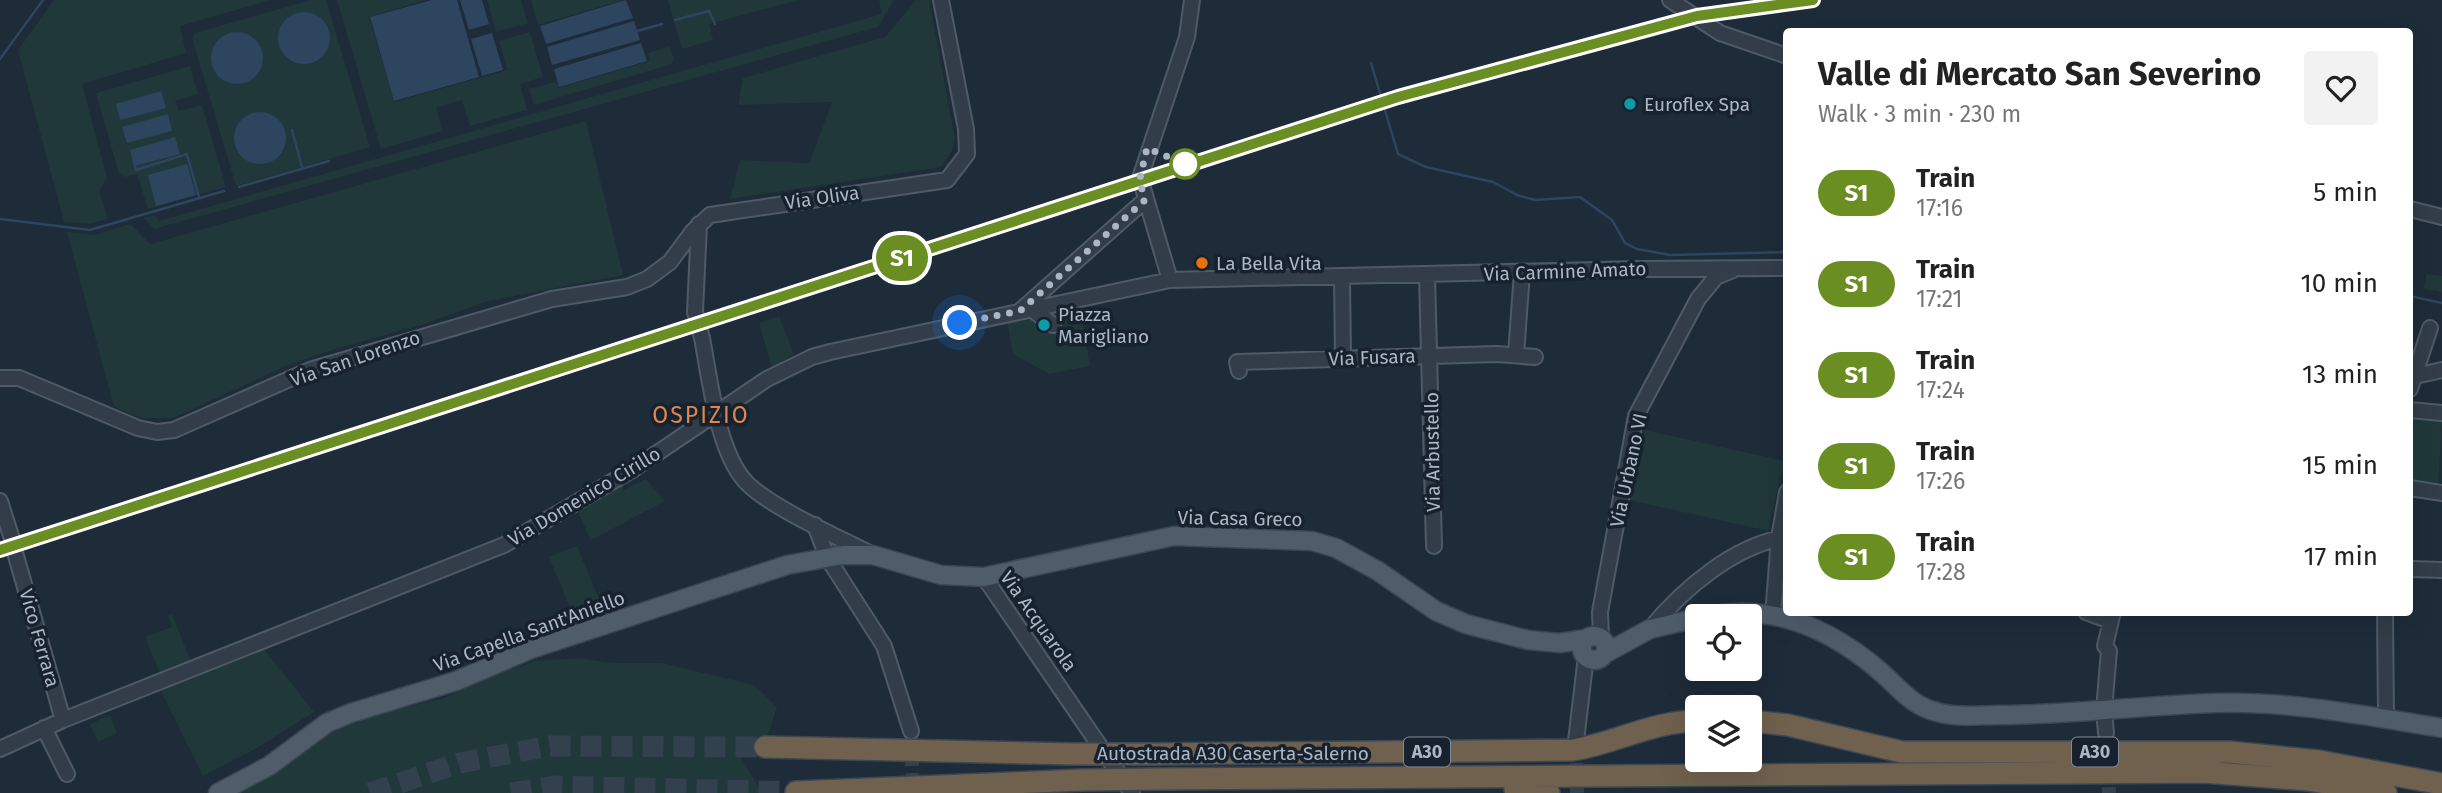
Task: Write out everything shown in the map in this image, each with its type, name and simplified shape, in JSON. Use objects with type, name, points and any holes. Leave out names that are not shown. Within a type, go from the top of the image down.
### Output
[{"type":"highway","name":"Autostrada A30 Caserta-Salerno","points":[[765,747],[1075,754],[1573,750],[1615,740],[1663,723],[1685,722]]},
{"type":"highway","name":"A30","points":[[1762,722],[1788,725],[1902,752],[2229,752],[2319,761],[2442,783]]},
{"type":"highway","name":"Autostrada A30 Caserta-Salerno","points":[[796,792],[1082,779],[2203,772],[2308,779],[2386,793]]},
{"type":"highway","points":[[1818,793],[1853,775]]},
{"type":"highway","points":[[1388,778],[1549,793]]},
{"type":"main road","name":"Via Casa Greco","points":[[984,578],[1174,536],[1312,541],[1347,554],[1436,611],[1500,635],[1596,647],[1650,629],[1685,621]]},
{"type":"main road","name":"Via Capella Sant'Aniello","points":[[218,793],[269,766],[327,723],[351,713],[456,681],[531,649],[787,565],[827,557],[873,555]]},
{"type":"main road","name":"Via Acquarola","points":[[873,555],[941,575],[984,578]]},
{"type":"main road","points":[[1762,614],[1822,630],[1859,653],[1920,707],[1939,713],[2029,715],[2219,703],[2303,706],[2386,717],[2442,728]]},
{"type":"street","name":"Via Oliva","points":[[699,224],[710,215],[726,211],[947,180],[967,154],[966,129],[941,0]]},
{"type":"street","points":[[1170,280],[1144,201],[1140,178],[1143,160],[1187,37],[1192,0]]},
{"type":"street","points":[[1670,0],[1720,33],[1783,55]]},
{"type":"street","points":[[1052,325],[1026,310],[1144,201]]},
{"type":"street","points":[[2413,210],[2442,217]]},
{"type":"street","points":[[699,224],[695,312],[716,411]]},
{"type":"street","name":"Via San Lorenzo","points":[[0,378],[19,377],[138,428],[157,432],[174,430],[310,370],[539,303],[627,287],[647,279],[670,262],[699,224]]},
{"type":"street","name":"Via Urbano VI","points":[[1596,647],[1636,416],[1698,299],[1702,273],[1739,267],[1783,268]]},
{"type":"street","points":[[1516,355],[1522,272]]},
{"type":"street","name":"Via Carmine Amato","points":[[1342,277],[1522,272],[1702,273]]},
{"type":"street","name":"Via Arbustello","points":[[1427,275],[1434,546]]},
{"type":"street","points":[[1342,277],[1343,359]]},
{"type":"street","name":"Via Domenico Cirillo","points":[[0,749],[63,720],[504,545],[632,470],[767,379],[812,357],[1170,280],[1342,277]]},
{"type":"street","points":[[2413,382],[2430,328]]},
{"type":"street","name":"Via Fusara","points":[[1238,371],[1237,362],[1429,355],[1535,357]]},
{"type":"street","points":[[2413,382],[2442,370]]},
{"type":"street","name":"Via Acquarola","points":[[716,411],[728,449],[745,481],[815,526],[873,555]]},
{"type":"street","points":[[2413,411],[2442,414]]},
{"type":"street","points":[[2413,488],[2442,493]]},
{"type":"street","points":[[0,501],[11,536]]},
{"type":"street","points":[[815,526],[827,557],[884,646],[911,731]]},
{"type":"street","points":[[1650,629],[1695,584],[1741,554],[1783,537],[1773,615]]},
{"type":"street","name":"Vico Ferrara","points":[[16,556],[63,720]]},
{"type":"street","points":[[2413,569],[2442,569]]},
{"type":"street","name":"Via Acquarola","points":[[984,578],[1132,793]]},
{"type":"street","points":[[2385,616],[2386,717]]},
{"type":"street","points":[[2106,733],[2104,710],[2109,651],[2105,646],[2111,617]]},
{"type":"street","points":[[1576,741],[1586,677],[1596,647]]},
{"type":"street","points":[[44,728],[67,774]]},
{"type":"green space","points":[[54,0],[271,0],[180,26],[186,53],[82,84],[107,178],[99,191],[108,219],[89,224],[64,222],[18,50]]},
{"type":"green space","points":[[311,0],[326,0],[370,147],[236,186],[192,38],[195,33]]},
{"type":"green space","points":[[337,0],[426,0],[369,17],[394,102],[507,70],[499,41],[530,32],[543,77],[520,84],[527,110],[470,126],[462,100],[436,108],[443,131],[381,149]]},
{"type":"green space","points":[[487,0],[521,0],[528,23],[496,32]]},
{"type":"green space","points":[[531,0],[624,0],[538,25]]},
{"type":"green space","points":[[668,0],[799,0],[709,24],[713,40],[682,49]]},
{"type":"green space","points":[[879,0],[894,0],[878,27],[154,229],[144,218],[155,215],[159,221],[882,14]]},
{"type":"green space","points":[[916,0],[929,0],[955,139],[951,153],[941,167],[730,199],[740,160],[809,163],[832,102],[738,105],[743,78],[885,37]]},
{"type":"green space","points":[[670,46],[674,59],[672,64],[534,105],[529,89],[556,82],[558,88],[650,61],[648,53]]},
{"type":"green space","points":[[190,66],[198,94],[175,101],[179,111],[202,105],[226,187],[148,209],[137,174],[125,177],[119,174],[96,93]]},
{"type":"green space","points":[[586,121],[623,275],[488,301],[424,324],[332,350],[288,365],[173,418],[142,418],[114,407],[67,232],[94,235],[130,224],[150,244]]},
{"type":"green space","points":[[2426,274],[2442,276],[2442,292],[2424,289]]},
{"type":"green space","points":[[1080,305],[1090,366],[1049,374],[1013,354],[1007,321]]},
{"type":"green space","points":[[779,316],[794,354],[772,368],[759,323]]},
{"type":"green space","points":[[2413,417],[2442,420],[2438,486],[2413,482]]},
{"type":"green space","points":[[1645,430],[1783,461],[1768,531],[1629,500]]},
{"type":"green space","points":[[646,479],[665,501],[591,540],[577,510],[620,482],[624,490]]},
{"type":"green space","points":[[577,546],[599,599],[571,610],[549,557]]},
{"type":"green space","points":[[172,614],[191,662],[161,676],[145,637],[172,627],[168,616]]},
{"type":"green space","points":[[260,644],[314,712],[255,749],[203,776],[158,685]]},
{"type":"green space","points":[[578,658],[614,663],[662,663],[754,685],[777,707],[768,735],[740,741],[742,759],[762,793],[232,793],[304,745],[376,714],[441,699],[536,661]]},
{"type":"green space","points":[[110,715],[117,733],[98,742],[90,724]]},
{"type":"water","points":[[432,0],[457,0],[479,77],[394,101],[370,17]]},
{"type":"water","points":[[460,0],[482,0],[489,24],[469,30]]},
{"type":"water","points":[[626,0],[633,18],[546,44],[540,26]]},
{"type":"water","points":[[304,12],[323,19],[330,38],[323,57],[304,64],[285,57],[278,38],[285,19]]},
{"type":"water","points":[[634,21],[640,40],[552,65],[547,47]]},
{"type":"water","points":[[237,32],[256,39],[263,58],[256,77],[237,84],[218,77],[211,58],[218,39]]},
{"type":"water","points":[[492,33],[503,70],[482,76],[471,39]]},
{"type":"water","points":[[641,43],[647,61],[559,87],[554,69]]},
{"type":"water","points":[[161,91],[166,108],[120,120],[116,104]]},
{"type":"water","points":[[260,112],[279,119],[286,138],[279,157],[260,164],[241,157],[234,138],[241,119]]},
{"type":"water","points":[[168,114],[172,131],[127,143],[122,127]]},
{"type":"water","points":[[175,137],[180,154],[134,166],[130,150]]},
{"type":"water","points":[[187,164],[196,195],[156,206],[148,175]]},
{"type":"waterway","points":[[0,59],[43,0]]},
{"type":"waterway","points":[[675,20],[709,11],[715,24]]},
{"type":"waterway","points":[[637,31],[662,24]]},
{"type":"waterway","points":[[1371,63],[1398,154],[1426,167],[1493,182],[1517,195],[1535,200],[1580,197],[1612,220],[1625,243],[1637,249],[1670,255],[1783,252]]},
{"type":"waterway","points":[[292,130],[302,167]]},
{"type":"waterway","points":[[134,163],[136,170],[187,154],[199,197]]},
{"type":"waterway","points":[[239,187],[329,161]]},
{"type":"waterway","points":[[0,219],[90,230],[224,191]]},
{"type":"waterway","points":[[2413,297],[2442,303]]},
{"type":"tunnel","points":[[911,731],[913,793]]},
{"type":"tunnel","points":[[1576,742],[1577,793]]},
{"type":"tunnel","points":[[370,793],[459,763],[550,746],[765,747]]},
{"type":"tunnel","points":[[2108,766],[2109,793]]},
{"type":"tunnel","points":[[511,793],[555,786],[796,792]]},
{"type":"railway","points":[[0,550],[1398,97],[1697,16],[1813,0]]},
{"type":"train","name":"S1","points":[[0,550],[643,343],[1140,178],[1398,97],[1697,16],[1813,0]]},
{"type":"place","name":"Euroflex Spa","points":[[1630,104]]},
{"type":"place","name":"La Bella Vita","points":[[1202,263]]},
{"type":"place","name":"Piazza Marigliano","points":[[1044,325]]},
{"type":"district","name":"OSPIZIO","points":[[701,415]]},
{"type":"route","points":[[960,323],[1020,311],[1073,267],[1144,201],[1140,178],[1147,148],[1185,164]]}]
